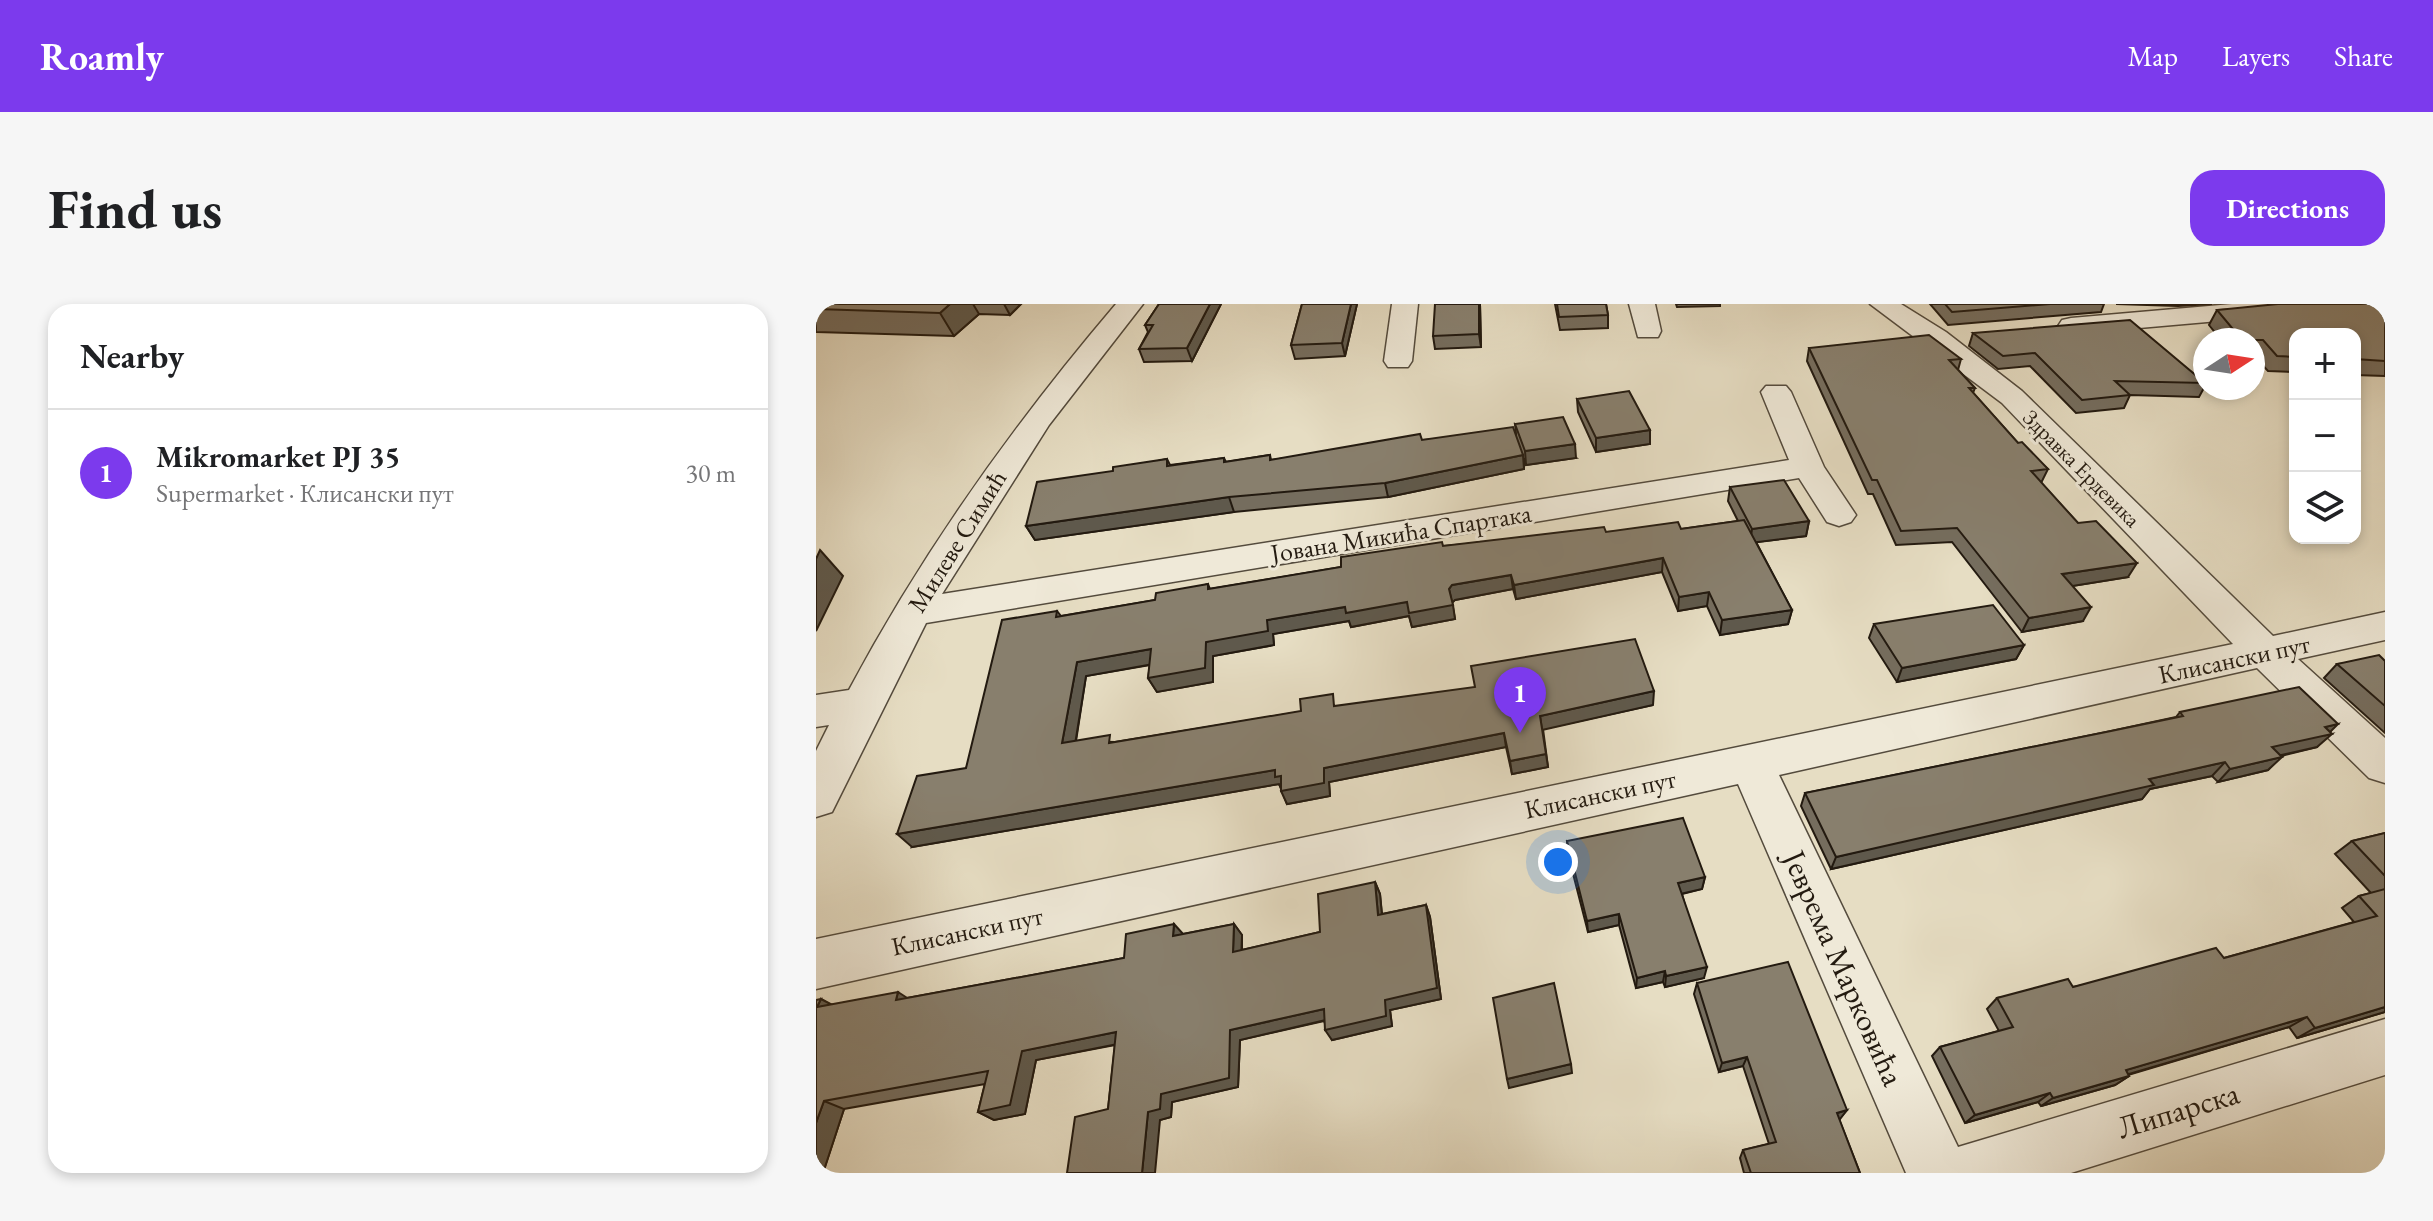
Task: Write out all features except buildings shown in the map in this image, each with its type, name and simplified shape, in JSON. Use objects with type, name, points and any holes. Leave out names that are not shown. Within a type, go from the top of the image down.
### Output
[{"type":"street","name":"Милеве Симић","points":[[816,798],[859,704],[970,515],[1016,449],[1130,304]]},
{"type":"street","points":[[1398,361],[1405,304]]},
{"type":"street","points":[[1642,304],[1648,331]]},
{"type":"street","name":"Здравка Ердевика","points":[[1883,304],[1951,336],[2265,652],[2385,765]]},
{"type":"street","points":[[2044,328],[2084,314],[2262,306]]},
{"type":"street","points":[[1776,392],[1808,467],[1839,515]]},
{"type":"street","name":"Јована Микића Спартака","points":[[912,612],[1808,467]]},
{"type":"street","name":"Клисански пут","points":[[816,964],[2385,626]]},
{"type":"street","points":[[816,711],[859,704]]},
{"type":"street","name":"Јеврема Марковића","points":[[1751,763],[1938,1173]]},
{"type":"street","name":"Липарска","points":[[1971,1173],[2385,1047]]},
{"type":"place","name":"Mikromarket PJ 35","points":[[1520,733]]}]
